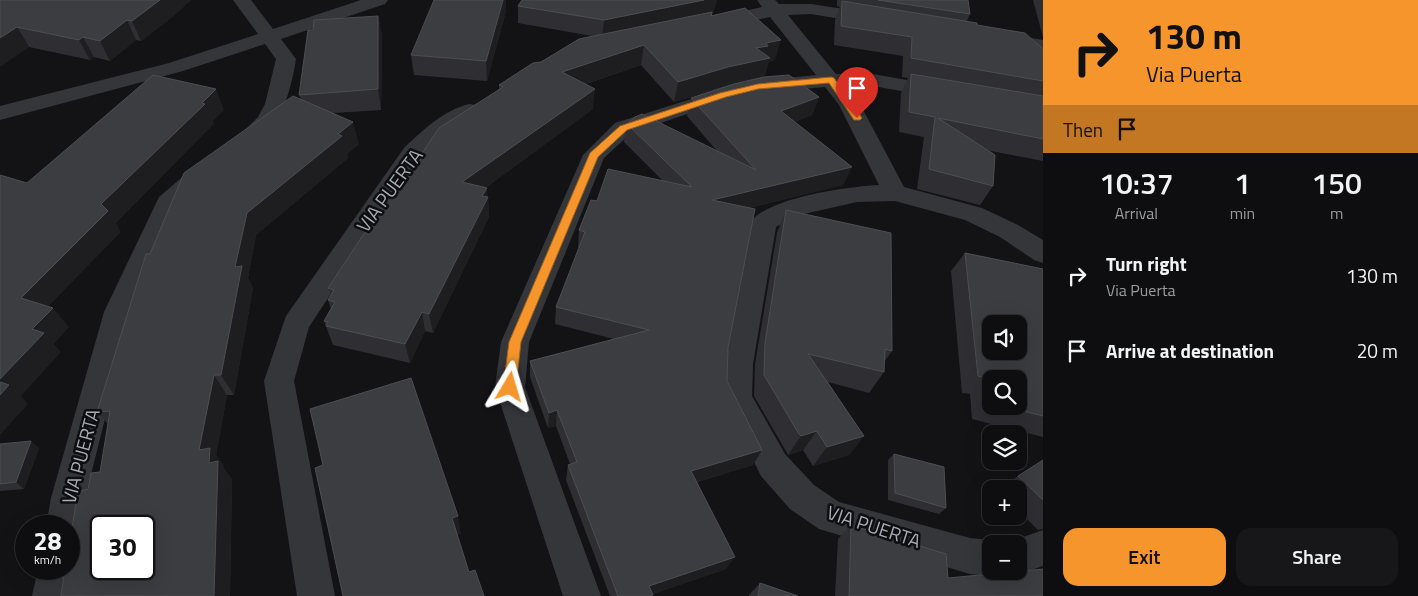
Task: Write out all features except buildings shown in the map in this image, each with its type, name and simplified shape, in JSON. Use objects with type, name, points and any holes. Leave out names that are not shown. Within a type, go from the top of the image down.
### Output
[{"type":"street","name":"VIA PUERTA","points":[[65,515],[118,312],[168,203],[261,128],[280,98],[286,60],[242,0]]},
{"type":"street","points":[[0,113],[176,67],[268,35],[379,0]]},
{"type":"street","points":[[771,5],[849,104],[895,193]]},
{"type":"street","points":[[698,26],[771,5],[811,9],[898,23]]},
{"type":"street","points":[[985,37],[1043,46]]},
{"type":"street","points":[[582,596],[510,387],[515,342],[594,155],[623,128],[723,95],[758,87],[831,80],[867,80],[965,96]]},
{"type":"street","name":"VIA PUERTA","points":[[316,596],[279,381],[296,324],[412,153],[436,130],[484,100]]},
{"type":"street","name":"VIA PUERTA","points":[[982,557],[970,556],[831,516],[802,497],[772,465],[737,397],[738,364],[764,222],[788,209],[805,205],[857,194],[895,193],[973,214],[1009,231],[1043,253]]},
{"type":"street","points":[[1027,553],[1043,548]]},
{"type":"street","points":[[51,596],[54,580]]},
{"type":"route","points":[[510,387],[515,342],[594,155],[623,128],[723,95],[758,87],[831,80],[857,118]]}]
